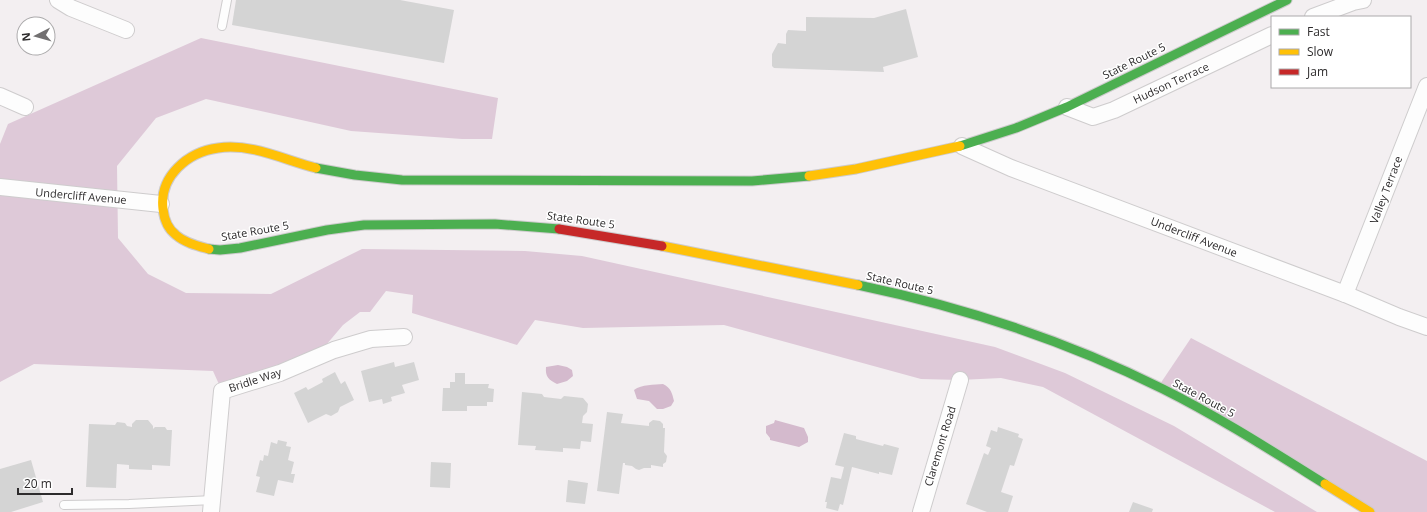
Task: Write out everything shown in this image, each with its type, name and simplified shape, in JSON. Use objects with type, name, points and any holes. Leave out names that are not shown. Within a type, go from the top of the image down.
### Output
[{"type":"main road","name":"State Route 5","points":[[1287,0],[1067,106],[1016,128],[962,146],[856,169],[804,177],[752,181],[402,180],[350,175],[287,161],[253,148],[232,146],[212,149],[194,156],[177,167],[167,179],[162,192],[161,204],[164,217],[171,231],[181,240],[206,248],[225,250],[318,231],[358,226],[487,223],[540,226],[592,232],[844,282],[940,305],[1000,322],[1058,343],[1135,375],[1216,417],[1370,512]]},
{"type":"street","points":[[58,0],[71,8],[126,30]]},
{"type":"street","points":[[1316,16],[1353,2],[1363,0]]},
{"type":"street","name":"Hudson Terrace","points":[[1067,106],[1093,116],[1114,110],[1271,35]]},
{"type":"street","name":"Valley Terrace","points":[[1345,294],[1427,86]]},
{"type":"street","points":[[0,96],[25,107]]},
{"type":"street","name":"Undercliff Avenue","points":[[962,146],[1011,168],[1345,294],[1399,317],[1427,326]]},
{"type":"street","name":"Undercliff Avenue","points":[[0,187],[161,204]]},
{"type":"street","name":"Bridle Way","points":[[212,506],[222,391],[280,373],[334,350],[371,339],[404,337]]},
{"type":"street","name":"Claremont Road","points":[[921,512],[960,380]]},
{"type":"lane","points":[[222,26],[227,0]]},
{"type":"lane","points":[[64,505],[130,504],[212,506]]},
{"type":"shaded area","points":[[201,38],[498,98],[492,139],[462,139],[351,131],[206,99],[156,118],[117,166],[118,238],[148,274],[186,293],[271,294],[362,249],[525,251],[582,256],[995,347],[1065,373],[1174,426],[1317,512],[1275,512],[1043,387],[1001,378],[960,380],[921,379],[724,325],[583,328],[535,320],[517,345],[412,313],[413,295],[386,291],[370,312],[360,312],[343,325],[315,358],[222,391],[213,371],[34,364],[0,382],[0,144],[8,124]]},
{"type":"shaded area","points":[[1191,338],[1427,461],[1427,512],[1370,512],[1158,387]]},
{"type":"shaded area","points":[[558,365],[572,370],[573,376],[567,381],[557,384],[548,378],[546,367]]},
{"type":"shaded area","points":[[663,384],[668,387],[672,393],[674,401],[671,406],[663,409],[657,409],[649,401],[637,399],[634,390],[637,388],[648,385]]},
{"type":"shaded area","points":[[775,420],[804,428],[808,437],[808,442],[799,447],[770,440],[766,433],[766,426],[774,423]]},
{"type":"building","points":[[236,0],[400,0],[454,10],[444,63],[232,25]]},
{"type":"building","points":[[906,9],[918,57],[883,67],[884,72],[774,68],[772,66],[772,54],[778,43],[786,44],[786,34],[788,30],[806,31],[806,17],[874,18]]},
{"type":"building","points":[[394,362],[395,367],[414,362],[419,380],[402,385],[405,393],[391,397],[392,401],[383,404],[382,399],[369,402],[361,371]]},
{"type":"building","points":[[335,372],[341,384],[345,381],[354,400],[340,407],[338,412],[331,416],[326,414],[308,423],[294,393],[306,387],[308,390],[323,382],[322,379]]},
{"type":"building","points":[[455,373],[465,373],[465,384],[489,384],[488,388],[494,389],[493,402],[487,402],[487,406],[467,406],[467,411],[442,411],[443,388],[450,388],[450,382],[455,382]]},
{"type":"building","points":[[522,392],[542,394],[544,397],[561,399],[564,396],[583,398],[588,404],[587,412],[583,416],[582,423],[593,424],[591,442],[581,441],[580,449],[563,448],[563,452],[535,450],[536,446],[518,445]]},
{"type":"building","points":[[607,412],[623,414],[621,423],[649,426],[649,423],[653,420],[660,421],[663,424],[663,428],[665,428],[664,452],[667,456],[663,467],[651,465],[651,468],[639,470],[623,463],[619,494],[597,491]]},
{"type":"building","points":[[136,420],[148,420],[153,426],[153,429],[155,427],[165,427],[167,430],[172,430],[170,466],[152,465],[152,470],[129,469],[129,465],[117,464],[116,488],[86,487],[89,424],[115,425],[117,422],[125,423],[127,426],[132,427],[132,424]]},
{"type":"building","points":[[998,427],[1019,434],[1018,437],[1023,439],[1014,466],[1010,465],[1001,492],[1013,496],[1008,512],[987,512],[966,504],[984,453],[988,455],[991,448],[986,446],[991,430],[997,432]]},
{"type":"building","points":[[844,433],[856,436],[856,439],[883,446],[884,444],[899,448],[892,475],[879,472],[879,474],[852,467],[843,505],[840,504],[838,511],[826,508],[827,502],[825,502],[831,477],[841,479],[844,467],[835,465]]},
{"type":"building","points":[[278,440],[287,442],[286,446],[291,447],[288,460],[294,462],[291,474],[295,474],[293,483],[278,480],[274,496],[256,492],[260,477],[256,476],[260,460],[263,461],[264,455],[268,456],[271,442],[277,444]]},
{"type":"building","points":[[31,460],[43,502],[11,512],[0,512],[0,469]]},
{"type":"building","points":[[431,462],[451,463],[450,488],[430,487]]},
{"type":"building","points":[[568,480],[588,483],[585,504],[566,502]]},
{"type":"building","points":[[1133,502],[1153,509],[1152,512],[1129,512]]},
{"type":"traffic: fast","points":[[960,146],[1016,128],[1067,107],[1287,0]]},
{"type":"traffic: fast","points":[[316,168],[355,175],[402,180],[752,181],[809,176]]},
{"type":"traffic: fast","points":[[209,249],[220,250],[240,248],[327,230],[364,225],[495,224],[559,229]]},
{"type":"traffic: fast","points":[[858,285],[975,315],[1014,327],[1090,356],[1184,400],[1325,484]]},
{"type":"traffic: slow","points":[[809,176],[856,169],[960,146]]},
{"type":"traffic: slow","points":[[209,249],[192,244],[173,233],[164,216],[163,197],[166,186],[171,176],[186,160],[207,150],[231,147],[256,150],[316,168]]},
{"type":"traffic: slow","points":[[662,246],[858,285]]},
{"type":"traffic: slow","points":[[1325,484],[1370,512]]},
{"type":"traffic: jam","points":[[559,229],[662,246]]}]
